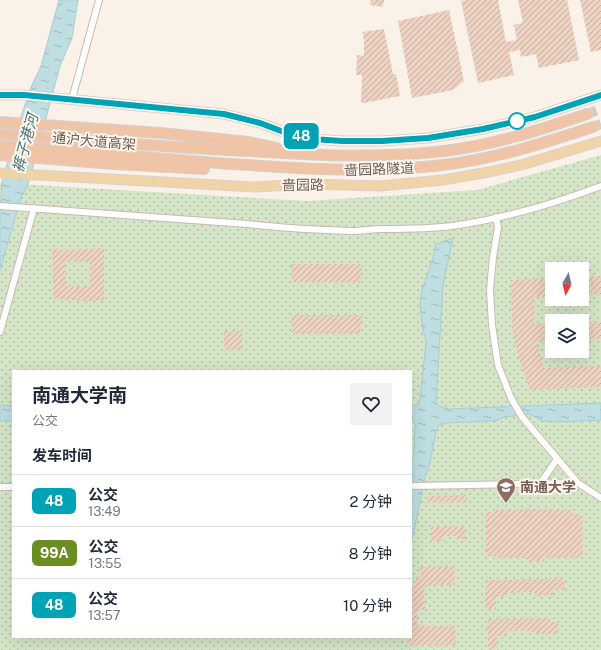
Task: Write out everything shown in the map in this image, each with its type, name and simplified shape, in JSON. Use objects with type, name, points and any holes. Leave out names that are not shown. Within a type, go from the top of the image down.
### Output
[{"type":"highway","name":"啬园路隧道","points":[[163,147],[310,155],[401,155],[444,151],[486,143],[537,131],[587,114]]},
{"type":"highway","points":[[0,122],[161,133],[249,142],[310,155]]},
{"type":"highway","name":"啬园路隧道","points":[[161,159],[326,170],[403,169],[445,165],[495,156],[540,144],[593,127]]},
{"type":"highway","name":"通沪大道高架","points":[[5,134],[163,147]]},
{"type":"highway","points":[[4,151],[40,153],[113,164],[253,171],[326,170]]},
{"type":"highway","name":"通沪大道高架","points":[[40,153],[161,159]]},
{"type":"main road","points":[[0,96],[24,95],[224,114],[260,123],[289,134],[312,139],[374,141],[428,138],[483,129],[535,117],[601,95]]},
{"type":"main road","name":"啬园路","points":[[2,173],[254,187],[307,184],[380,186],[443,180],[489,172],[525,164],[601,141]]},
{"type":"street","points":[[72,99],[99,0]]},
{"type":"street","points":[[0,206],[284,228],[354,231],[420,229],[452,226],[523,212],[601,186]]},
{"type":"street","points":[[0,332],[34,208]]},
{"type":"street","points":[[496,217],[498,227],[490,290],[492,325],[498,365],[514,404],[521,416],[578,483],[601,498]]},
{"type":"street","points":[[540,484],[557,459]]},
{"type":"street","points":[[412,486],[578,483]]},
{"type":"street","points":[[0,487],[12,487]]},
{"type":"green space","name":"南通大学","points":[[601,155],[601,650],[0,650],[0,183],[307,201],[477,190]]},
{"type":"water","name":"裤子港河","points":[[59,0],[78,0],[72,38],[60,66],[28,185],[21,197],[0,270],[0,214],[2,182],[21,116],[32,85],[41,66]]},
{"type":"water","points":[[453,238],[443,285],[436,401],[439,406],[448,409],[601,403],[601,420],[556,422],[542,421],[529,414],[504,417],[491,421],[445,423],[439,425],[436,431],[430,463],[425,476],[412,538],[412,461],[414,452],[415,425],[412,421],[412,407],[418,404],[420,399],[426,342],[422,325],[420,303],[422,290],[433,258],[436,244]]},
{"type":"water","points":[[0,405],[12,406],[12,421],[0,421]]},
{"type":"building","points":[[371,0],[384,0],[383,7],[370,5]]},
{"type":"building","points":[[498,0],[506,42],[517,40],[514,25],[523,23],[518,0],[567,0],[579,60],[539,68],[536,54],[521,57],[520,50],[509,52],[514,75],[478,83],[461,1]]},
{"type":"building","points":[[580,0],[601,0],[601,50],[591,52]]},
{"type":"building","points":[[449,10],[464,81],[453,90],[412,98],[398,21]]},
{"type":"building","points":[[384,29],[393,74],[396,74],[400,96],[363,103],[361,102],[362,75],[356,75],[357,55],[364,56],[363,32]]},
{"type":"building","points":[[52,248],[64,250],[104,248],[104,300],[91,301],[53,299]],"holes":[[[65,262],[90,262],[90,287],[66,286]]]},
{"type":"building","points":[[291,264],[362,264],[360,283],[292,282]]},
{"type":"building","points":[[601,276],[601,294],[589,295],[589,277]]},
{"type":"building","points":[[545,278],[545,297],[534,297],[535,324],[545,323],[545,341],[537,342],[544,368],[601,366],[601,387],[530,390],[518,356],[512,328],[511,280]]},
{"type":"building","points":[[291,315],[362,315],[360,334],[292,334]]},
{"type":"building","points":[[601,321],[601,339],[589,340],[589,322]]},
{"type":"building","points":[[224,331],[242,331],[242,350],[224,350]]},
{"type":"building","points":[[466,495],[466,503],[428,503],[428,496]]},
{"type":"building","points":[[494,510],[571,510],[571,513],[578,513],[577,516],[583,516],[583,556],[578,556],[578,558],[544,558],[544,561],[527,561],[527,558],[494,558],[494,556],[486,556],[486,512],[494,512]]},
{"type":"building","points":[[465,526],[465,539],[457,539],[457,536],[443,536],[444,541],[431,541],[431,527]]},
{"type":"building","points":[[455,566],[455,585],[424,586],[425,610],[417,610],[417,626],[455,626],[456,645],[407,646],[407,639],[412,639],[412,586],[416,586],[416,578],[421,578],[420,567]]},
{"type":"building","points":[[550,577],[564,577],[565,590],[553,590],[553,595],[535,596],[535,592],[506,593],[506,596],[496,597],[496,609],[485,609],[485,588],[487,588],[487,580],[550,579]]},
{"type":"building","points":[[550,618],[551,622],[558,622],[558,634],[532,634],[532,631],[506,631],[506,636],[497,636],[498,648],[488,649],[488,632],[486,632],[486,626],[488,626],[488,619]]},
{"type":"tunnel","points":[[587,114],[601,109]]},
{"type":"tunnel","points":[[593,127],[601,124]]},
{"type":"bus line","name":"48","points":[[0,95],[24,95],[224,114],[260,123],[289,134],[312,139],[342,141],[382,141],[428,138],[483,129],[535,117],[601,95]]},
{"type":"place","name":"南通大学","points":[[506,504]]}]
